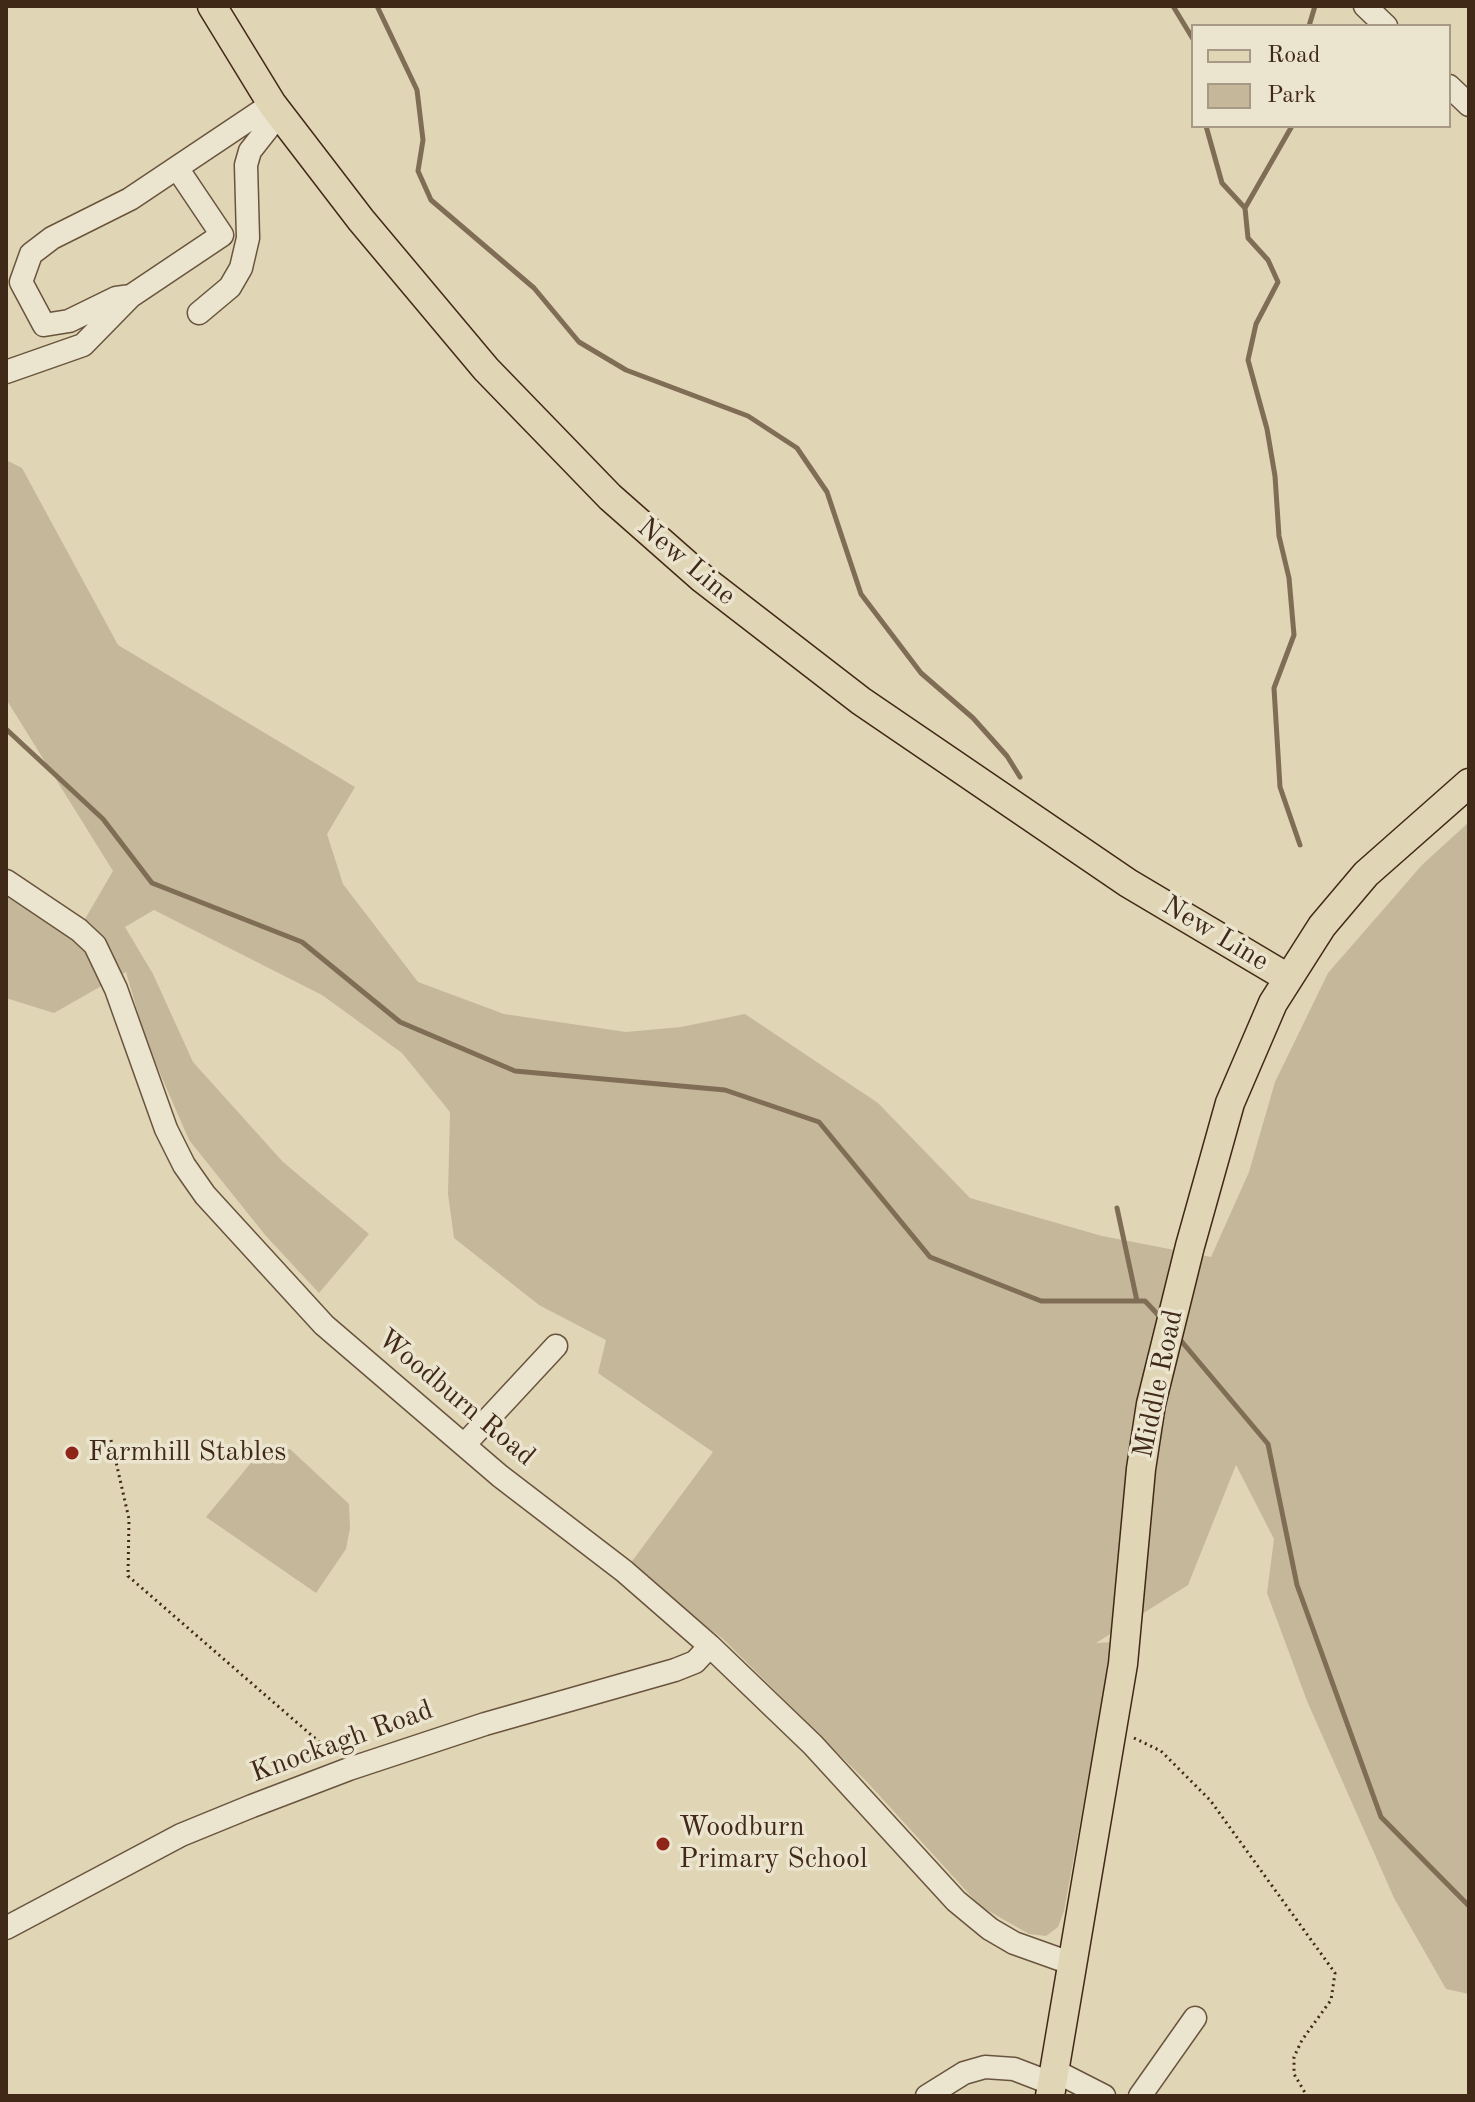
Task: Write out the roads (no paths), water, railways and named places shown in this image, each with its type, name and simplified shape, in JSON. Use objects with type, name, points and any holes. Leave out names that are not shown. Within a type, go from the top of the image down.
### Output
[{"type":"main road","name":"New Line","points":[[212,6],[276,108],[361,220],[486,369],[610,497],[703,579],[861,701],[1128,883],[1288,978]]},
{"type":"main road","name":"Middle Road","points":[[1052,2084],[1123,1664],[1141,1469],[1161,1360],[1230,1103],[1260,1029],[1322,926],[1366,874],[1469,783]]},
{"type":"street","points":[[1365,6],[1384,24]]},
{"type":"street","points":[[131,296],[116,298],[69,321],[44,325],[21,282],[22,270],[31,254],[52,238],[130,199],[276,108]]},
{"type":"street","points":[[199,313],[230,287],[241,268],[248,238],[246,165],[250,151],[276,108]]},
{"type":"street","points":[[6,372],[83,345],[131,296],[222,235],[177,168]]},
{"type":"street","name":"Woodburn Road","points":[[6,881],[79,930],[95,945],[116,989],[166,1129],[205,1195],[324,1325],[464,1445],[624,1571],[710,1646],[813,1745],[956,1901],[990,1929],[1014,1943],[1051,1959],[1073,1964]]},
{"type":"street","points":[[464,1445],[556,1346]]},
{"type":"street","name":"Knockagh Road","points":[[6,1928],[181,1835],[349,1769],[485,1724],[675,1670],[695,1662],[710,1646]]},
{"type":"street","points":[[1140,2096],[1195,2018]]},
{"type":"street","points":[[927,2096],[964,2073],[985,2067],[1014,2069],[1052,2084],[1104,2096]]},
{"type":"waterway","points":[[377,6],[417,90],[423,140],[418,171],[431,200],[534,288],[579,342],[626,370],[748,416],[797,448],[827,492],[861,594],[921,673],[973,718],[1007,756],[1020,777]]},
{"type":"waterway","points":[[1173,6],[1191,36]]},
{"type":"waterway","points":[[1310,24],[1315,6]]},
{"type":"waterway","points":[[1207,128],[1222,183],[1245,208]]},
{"type":"waterway","points":[[1291,128],[1245,208],[1248,238],[1268,260],[1278,282],[1256,324],[1248,360],[1267,429],[1275,476],[1279,536],[1289,578],[1294,635],[1274,688],[1280,787],[1300,845]]},
{"type":"waterway","points":[[6,729],[103,819],[152,883],[302,942],[400,1022],[515,1071],[725,1090],[819,1122],[930,1257],[1041,1301],[1145,1301],[1162,1319]]},
{"type":"waterway","points":[[1117,1208],[1137,1301]]},
{"type":"waterway","points":[[1177,1336],[1268,1444],[1297,1585],[1381,1817],[1469,1906]]},
{"type":"place","name":"Farmhill Stables","points":[[72,1453]]},
{"type":"place","name":"Woodburn Primary School","points":[[663,1844]]}]
